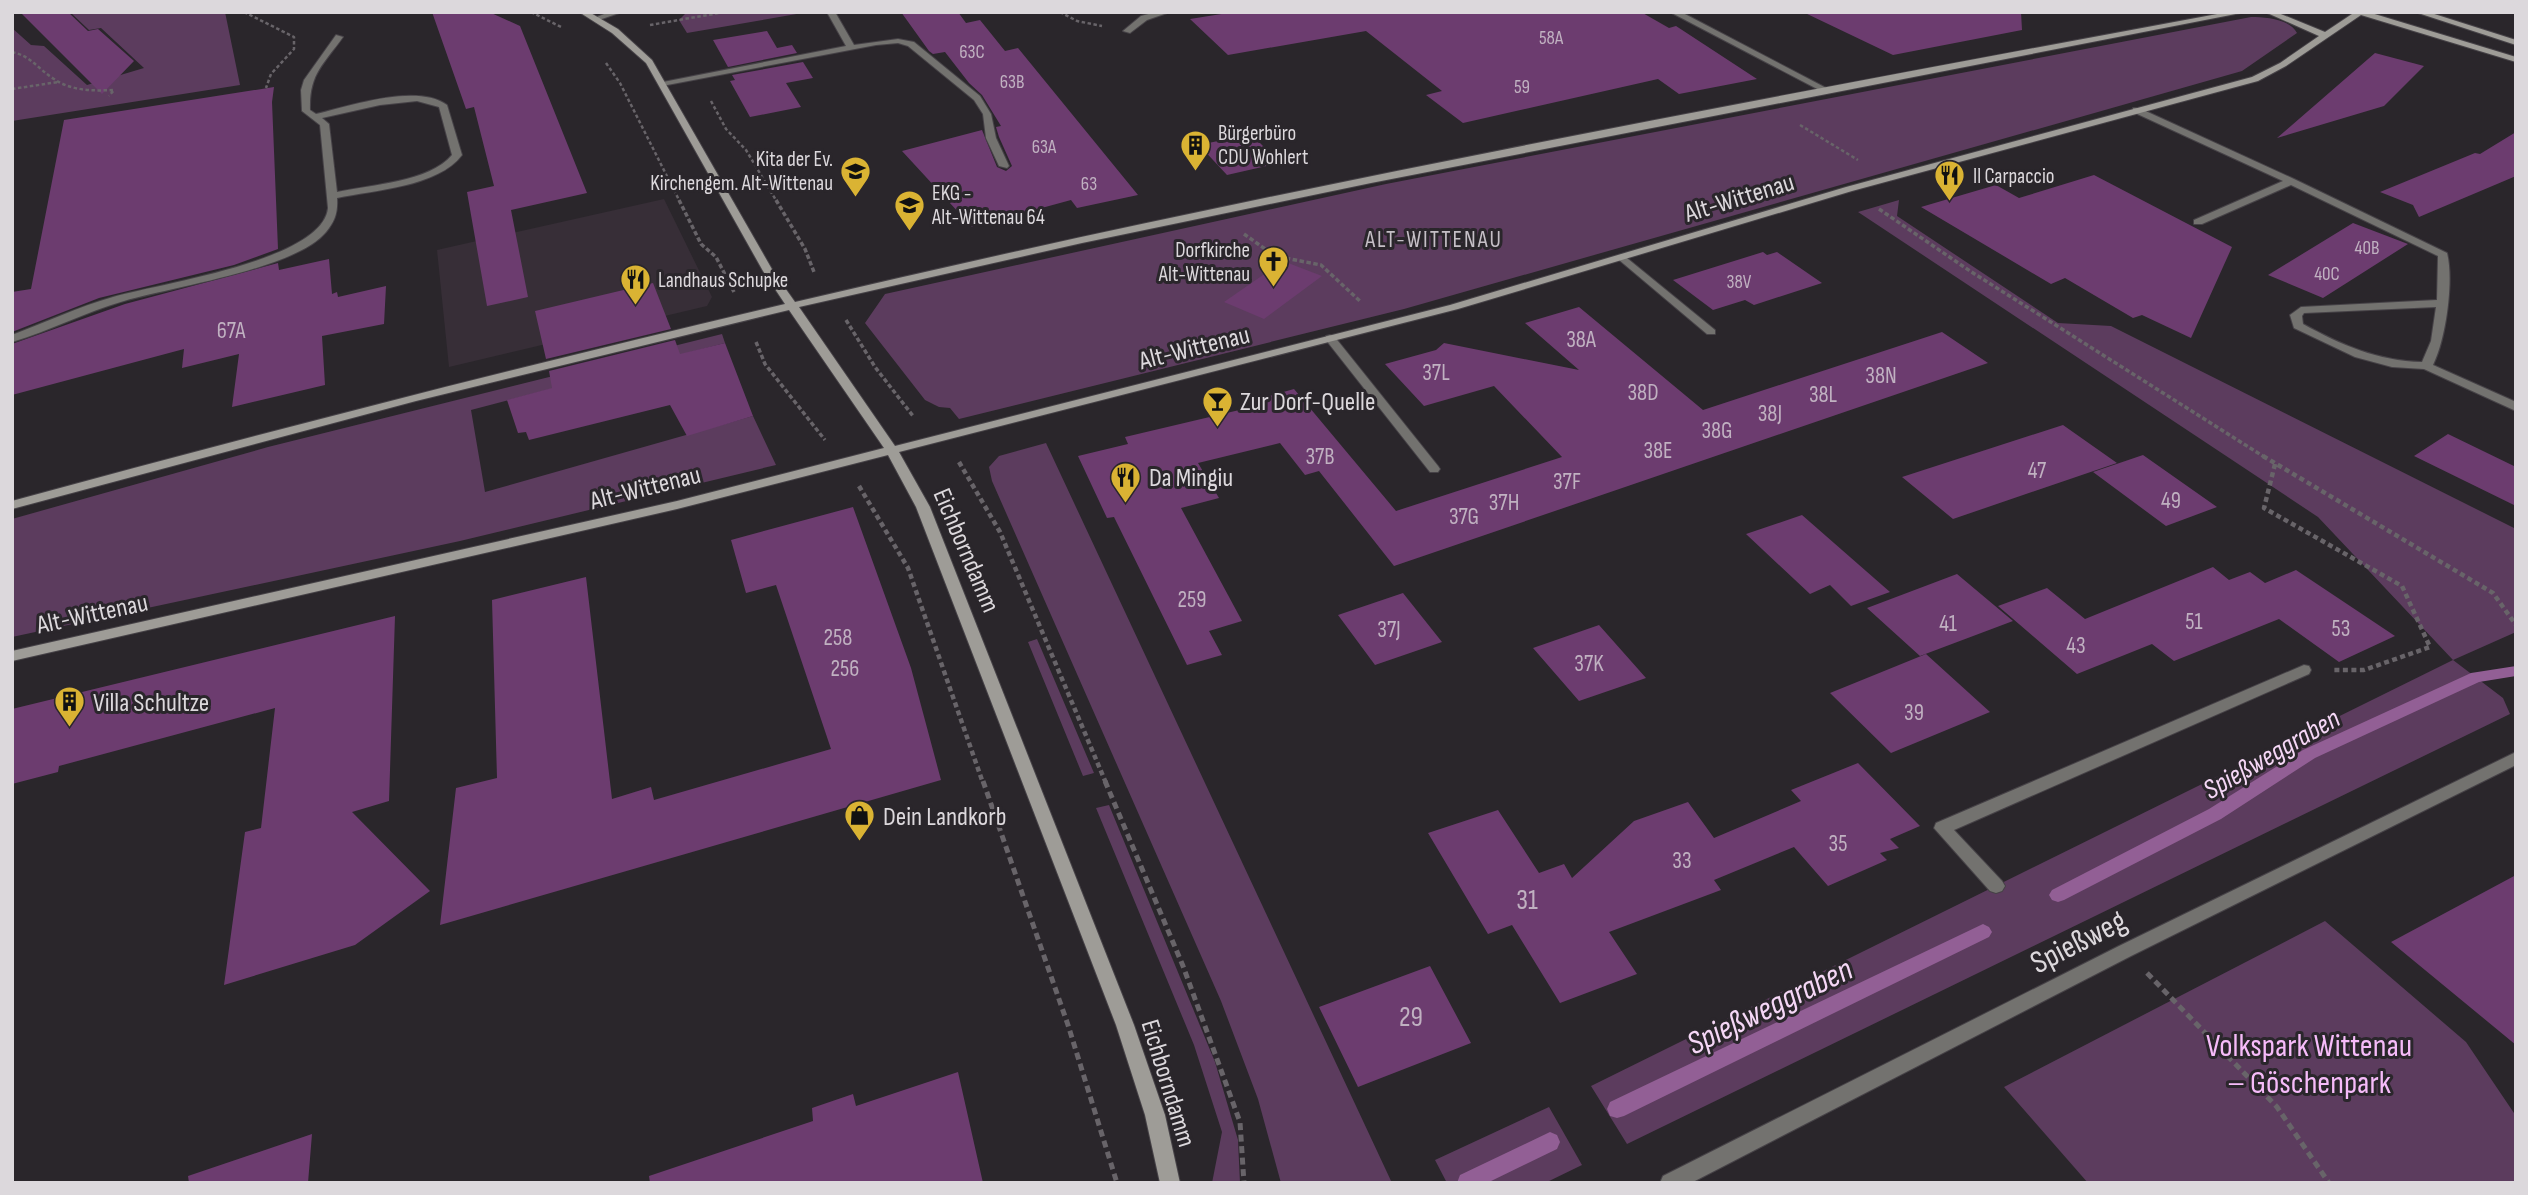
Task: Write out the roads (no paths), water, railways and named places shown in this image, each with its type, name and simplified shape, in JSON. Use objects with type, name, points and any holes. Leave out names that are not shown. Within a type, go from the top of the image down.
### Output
[{"type":"main road","name":"Eichborndamm","points":[[583,12],[634,46],[662,83],[768,271],[891,449],[923,507],[1125,1025],[1155,1115],[1170,1183]]},
{"type":"main road","points":[[12,505],[245,441],[792,306],[1232,210],[1826,90],[2242,12]]},
{"type":"main road","points":[[2269,12],[2324,35]]},
{"type":"main road","points":[[2361,12],[2516,60]]},
{"type":"main road","name":"Alt-Wittenau","points":[[12,656],[677,505],[1454,307],[1849,189],[2255,79],[2282,67],[2324,35],[2361,12]]},
{"type":"main road","points":[[2419,12],[2516,43]]},
{"type":"street","points":[[597,19],[618,12]]},
{"type":"street","points":[[1127,31],[1144,18],[1166,12]]},
{"type":"street","points":[[1674,12],[1826,90]]},
{"type":"street","points":[[832,14],[851,47]]},
{"type":"street","points":[[12,339],[118,299],[289,253],[320,234],[332,215],[324,124],[306,111],[305,90],[339,37]]},
{"type":"street","points":[[662,83],[851,47],[890,41],[911,44],[977,98],[988,114],[991,138],[1004,166]]},
{"type":"street","points":[[314,117],[410,98],[438,101],[443,105],[457,155],[448,167],[419,177],[330,196]]},
{"type":"street","points":[[2136,110],[2443,255],[2442,303],[2435,352],[2426,366]]},
{"type":"street","points":[[2198,222],[2291,181]]},
{"type":"street","points":[[1622,257],[1712,332]]},
{"type":"street","points":[[2442,303],[2318,307],[2301,310],[2296,315],[2298,326],[2339,349],[2368,360],[2405,367],[2426,366],[2516,407]]},
{"type":"street","points":[[1330,338],[1434,469]]},
{"type":"street","points":[[1996,886],[1942,828],[2304,670]]},
{"type":"street","name":"Spießweg","points":[[1670,1183],[2125,951],[2516,758]]},
{"type":"waterway","name":"Spießweggraben","points":[[2058,895],[2215,814],[2309,754],[2476,677],[2516,671]]},
{"type":"waterway","name":"Spießweggraben","points":[[1617,1109],[1983,932]]},
{"type":"waterway","name":"Spießweggraben","points":[[1467,1182],[1550,1142]]},
{"type":"place","name":"Bürgerbüro CDU Wohlert","points":[[1195,172]]},
{"type":"place","name":"Kita der Ev. Kirchengem. Alt-Wittenau","points":[[856,198]]},
{"type":"place","name":"Il Carpaccio","points":[[1950,203]]},
{"type":"place","name":"EKG - Alt-Wittenau 64","points":[[909,232]]},
{"type":"place","name":"Dorfkirche Alt-Wittenau","points":[[1273,289]]},
{"type":"place","name":"Landhaus Schupke","points":[[635,307]]},
{"type":"place","name":"Zur Dorf-Quelle","points":[[1217,428]]},
{"type":"place","name":"Da Mingiu","points":[[1126,504]]},
{"type":"place","name":"Villa Schultze","points":[[70,729]]},
{"type":"place","name":"Dein Landkorb","points":[[860,843]]},
{"type":"district","name":"ALT-WITTENAU","points":[[1434,239]]},
{"type":"park label","name":"Volkspark Wittenau – Göschenpark","points":[[2309,1064]]}]
